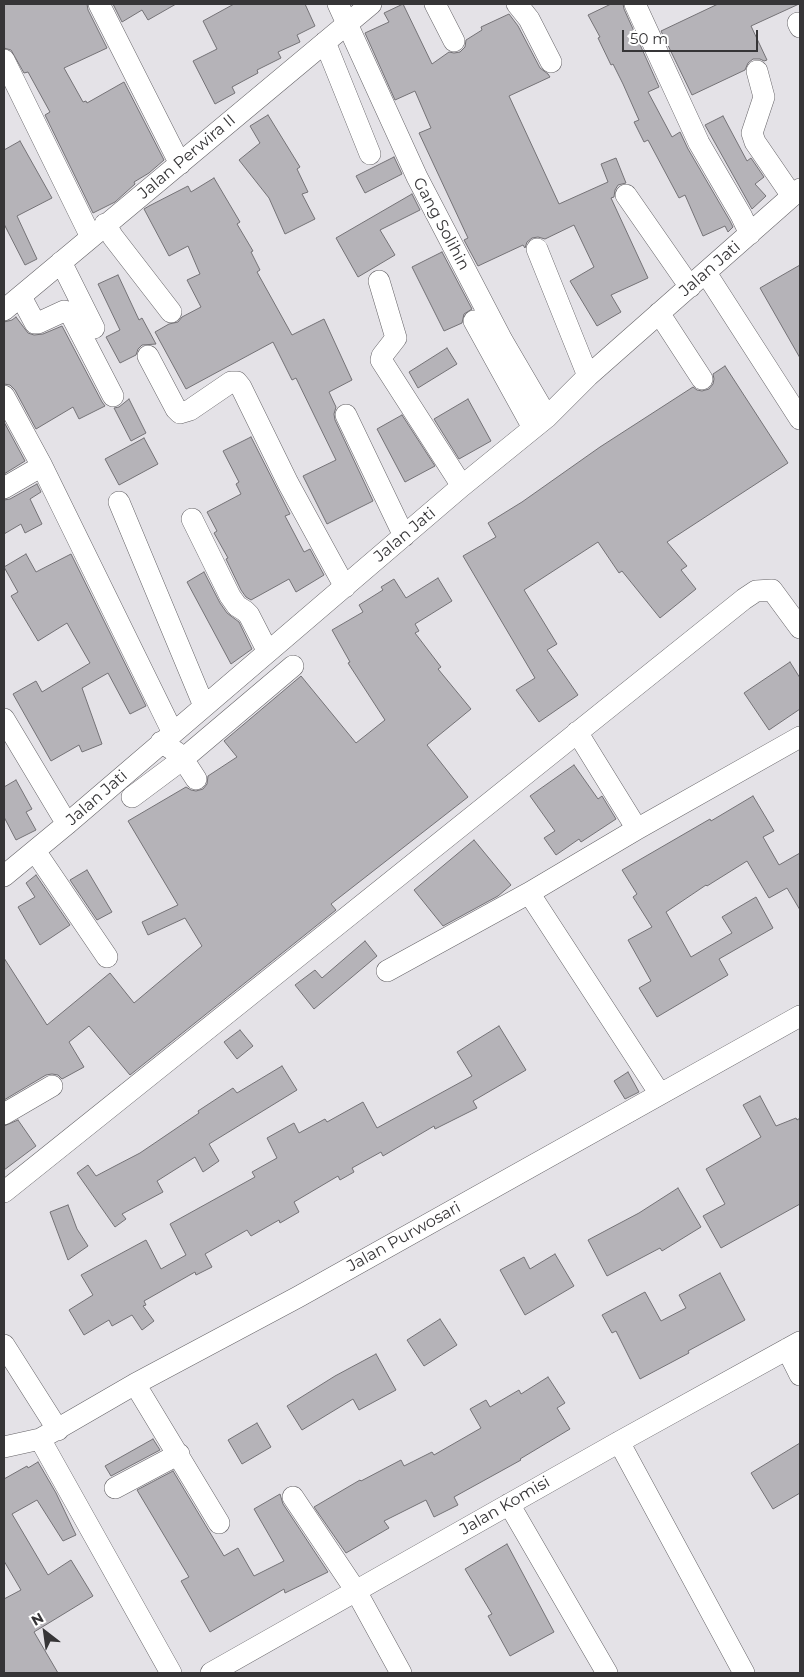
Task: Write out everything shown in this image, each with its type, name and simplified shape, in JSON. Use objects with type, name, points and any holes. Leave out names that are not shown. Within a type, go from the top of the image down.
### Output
[{"type":"street","points":[[99,4],[180,164]]},
{"type":"street","name":"Gang Solihin","points":[[338,4],[417,178],[502,340],[540,422]]},
{"type":"street","name":"Jalan Perwira II","points":[[10,300],[61,262],[371,4]]},
{"type":"street","points":[[435,4],[454,41]]},
{"type":"street","points":[[517,4],[529,19],[551,62]]},
{"type":"street","points":[[635,4],[699,143],[750,234]]},
{"type":"street","points":[[325,42],[370,154]]},
{"type":"street","points":[[4,60],[98,230],[113,237],[171,312]]},
{"type":"street","points":[[757,71],[764,97],[752,133],[755,142],[796,192]]},
{"type":"street","name":"Jalan Jati","points":[[7,866],[34,851],[67,824],[462,486],[540,422],[588,376],[796,192]]},
{"type":"street","points":[[626,195],[690,287]]},
{"type":"street","points":[[537,249],[588,376]]},
{"type":"street","points":[[61,262],[96,332]]},
{"type":"street","points":[[706,273],[800,420]]},
{"type":"street","points":[[379,281],[396,338],[381,360],[462,486]]},
{"type":"street","points":[[10,300],[38,324],[64,311],[70,313],[112,396]]},
{"type":"street","points":[[659,313],[702,379]]},
{"type":"street","points":[[474,321],[540,422]]},
{"type":"street","points":[[148,356],[176,409],[180,412],[190,410],[231,382],[237,382],[288,483],[344,587]]},
{"type":"street","points":[[4,396],[42,466],[167,738],[196,779]]},
{"type":"street","points":[[346,415],[404,536]]},
{"type":"street","points":[[4,488],[42,466]]},
{"type":"street","points":[[119,502],[204,706]]},
{"type":"street","points":[[192,519],[230,596],[237,606],[249,616],[268,652]]},
{"type":"street","points":[[4,1192],[744,599],[756,591],[772,590],[800,628]]},
{"type":"street","points":[[132,797],[183,759],[293,666]]},
{"type":"street","points":[[4,718],[67,824]]},
{"type":"street","points":[[577,732],[637,829]]},
{"type":"street","points":[[387,971],[529,893],[637,829],[800,737]]},
{"type":"street","points":[[34,851],[107,957]]},
{"type":"street","points":[[529,893],[660,1094]]},
{"type":"street","name":"Jalan Purwosari","points":[[4,1447],[49,1434],[135,1384],[298,1297],[800,1016]]},
{"type":"street","points":[[4,1114],[52,1086]]},
{"type":"street","points":[[4,1345],[171,1673]]},
{"type":"street","points":[[794,1346],[800,1375]]},
{"type":"street","name":"Jalan Komisi","points":[[211,1673],[619,1442],[794,1346]]},
{"type":"street","points":[[135,1384],[219,1523]]},
{"type":"street","points":[[619,1442],[744,1673]]},
{"type":"street","points":[[115,1488],[179,1454]]},
{"type":"street","points":[[293,1497],[356,1591],[401,1673]]},
{"type":"street","points":[[509,1504],[607,1673]]},
{"type":"building","points":[[4,4],[87,4],[88,10],[107,48],[64,68],[83,102],[86,101],[87,103],[124,82],[164,160],[149,173],[134,182],[135,184],[115,202],[93,213],[45,115],[50,112],[28,72],[24,73],[11,50],[4,48]]},
{"type":"building","points":[[113,4],[176,4],[148,20],[142,10],[122,22]]},
{"type":"building","points":[[234,4],[305,4],[315,26],[297,35],[300,42],[278,52],[281,58],[257,70],[258,73],[232,87],[235,93],[215,104],[193,61],[217,49],[203,21]]},
{"type":"building","points":[[403,4],[432,64],[449,52],[460,52],[465,47],[466,40],[482,30],[481,27],[509,14],[518,26],[540,68],[550,77],[509,96],[559,204],[608,182],[601,164],[616,158],[626,183],[618,185],[614,197],[611,198],[648,278],[611,295],[621,312],[597,326],[570,281],[594,267],[574,225],[545,239],[532,238],[527,242],[525,248],[523,245],[478,266],[464,240],[468,238],[419,133],[431,128],[415,91],[395,100],[365,33],[389,22],[384,13]]},
{"type":"building","points":[[611,4],[623,4],[659,87],[648,92],[672,137],[680,132],[733,227],[728,232],[725,226],[703,236],[685,195],[679,198],[648,140],[644,142],[634,122],[639,120],[588,15]]},
{"type":"building","points":[[718,4],[799,4],[751,26],[767,60],[753,59],[748,63],[745,70],[692,95],[661,31]]},
{"type":"building","points":[[268,115],[300,167],[297,169],[308,192],[302,194],[315,219],[285,234],[269,198],[239,160],[260,143],[250,126]]},
{"type":"building","points":[[723,116],[747,161],[751,158],[764,177],[755,184],[766,196],[752,209],[705,125]]},
{"type":"building","points":[[20,141],[52,198],[17,216],[37,259],[25,265],[4,224],[4,150]]},
{"type":"building","points":[[394,157],[402,174],[365,193],[356,176]]},
{"type":"building","points":[[214,178],[240,222],[237,224],[253,251],[251,252],[260,270],[257,272],[292,335],[324,319],[352,380],[329,392],[336,407],[335,420],[373,501],[327,524],[303,476],[336,460],[296,378],[292,380],[273,342],[186,389],[155,332],[169,324],[178,322],[182,317],[201,307],[187,280],[200,274],[188,246],[169,256],[144,209],[188,186],[191,192]]},
{"type":"building","points":[[412,194],[420,210],[380,230],[395,255],[358,277],[336,238]]},
{"type":"building","points":[[442,252],[472,309],[464,314],[462,323],[444,331],[412,267]]},
{"type":"building","points":[[800,265],[800,358],[760,288]]},
{"type":"building","points":[[118,275],[139,320],[142,318],[156,344],[142,345],[136,355],[120,363],[106,337],[120,330],[98,284]]},
{"type":"building","points":[[16,317],[28,333],[34,335],[43,334],[62,326],[105,406],[79,419],[73,407],[36,429],[15,390],[10,385],[4,384],[4,322]]},
{"type":"building","points":[[447,348],[457,364],[418,388],[409,372]]},
{"type":"building","points":[[725,366],[788,463],[667,542],[687,566],[681,570],[696,589],[660,618],[622,571],[619,573],[598,542],[524,590],[557,644],[547,650],[578,695],[539,722],[516,690],[535,678],[463,556],[496,537],[488,523],[693,387],[702,391],[709,389],[713,384],[713,374]]},
{"type":"building","points":[[129,399],[146,433],[131,441],[114,408],[119,407]]},
{"type":"building","points":[[468,399],[491,441],[459,459],[434,419]]},
{"type":"building","points":[[402,415],[435,466],[405,482],[377,429]]},
{"type":"building","points":[[4,422],[25,461],[4,474]]},
{"type":"building","points":[[251,437],[290,514],[285,516],[304,552],[310,549],[324,575],[296,592],[289,579],[251,600],[241,590],[226,559],[228,558],[214,533],[217,531],[207,512],[241,494],[236,484],[239,482],[223,451]]},
{"type":"building","points":[[144,438],[158,464],[119,485],[105,459]]},
{"type":"building","points":[[37,484],[41,492],[30,499],[42,524],[25,533],[21,524],[4,534],[4,500],[10,499]]},
{"type":"building","points":[[26,554],[36,572],[71,554],[146,706],[130,714],[108,673],[82,688],[102,744],[82,752],[79,745],[51,761],[13,694],[36,681],[42,692],[90,663],[67,623],[38,641],[11,596],[18,592],[4,567]]},
{"type":"building","points":[[204,572],[227,613],[239,622],[252,649],[231,664],[187,582]]},
{"type":"building","points":[[438,578],[452,601],[415,624],[419,631],[415,633],[441,667],[438,669],[471,709],[427,745],[468,797],[331,904],[336,910],[130,1075],[89,1026],[69,1042],[84,1067],[62,1079],[58,1075],[46,1075],[4,1100],[4,958],[47,1025],[110,973],[134,1003],[202,946],[185,918],[148,935],[142,922],[178,905],[128,821],[186,787],[196,791],[203,789],[207,784],[208,776],[237,757],[224,741],[301,676],[356,743],[385,720],[348,663],[350,662],[332,630],[363,612],[359,605],[383,590],[381,587],[394,579],[406,598]]},
{"type":"building","points":[[790,662],[800,678],[800,709],[769,730],[744,693]]},
{"type":"building","points":[[574,765],[598,799],[602,796],[616,819],[581,842],[579,839],[556,855],[544,838],[555,831],[530,796]]},
{"type":"building","points":[[16,780],[32,809],[26,812],[36,830],[16,840],[4,817],[4,787]]},
{"type":"building","points":[[753,796],[774,831],[763,837],[779,865],[800,853],[800,910],[787,888],[769,898],[747,861],[706,885],[666,912],[691,957],[732,933],[722,917],[756,897],[773,928],[719,959],[728,975],[657,1017],[639,988],[651,981],[628,940],[652,927],[633,897],[637,894],[622,870]]},
{"type":"building","points":[[474,840],[511,885],[498,896],[443,926],[414,890]]},
{"type":"building","points":[[87,870],[112,912],[97,920],[70,880]]},
{"type":"building","points":[[36,875],[70,925],[40,945],[18,907],[35,897],[26,883]]},
{"type":"building","points":[[365,941],[377,956],[314,1009],[295,985],[315,970],[322,978]]},
{"type":"building","points":[[499,1026],[526,1070],[473,1101],[477,1108],[435,1129],[434,1126],[383,1156],[381,1152],[352,1168],[354,1172],[340,1180],[338,1176],[294,1202],[299,1212],[280,1223],[279,1220],[251,1236],[247,1230],[205,1254],[212,1267],[196,1275],[195,1272],[144,1301],[146,1305],[143,1306],[154,1321],[142,1330],[132,1315],[112,1326],[109,1320],[84,1335],[69,1310],[93,1295],[81,1275],[146,1240],[161,1269],[186,1255],[170,1224],[255,1177],[252,1172],[277,1158],[267,1138],[294,1123],[299,1133],[325,1119],[327,1122],[363,1102],[377,1128],[472,1076],[457,1052]]},
{"type":"building","points":[[240,1030],[253,1046],[237,1059],[224,1042]]},
{"type":"building","points":[[282,1066],[297,1090],[209,1144],[219,1161],[203,1172],[195,1157],[157,1181],[163,1192],[122,1214],[126,1219],[115,1227],[77,1173],[88,1165],[96,1176],[140,1153],[233,1088],[237,1093]]},
{"type":"building","points":[[628,1072],[639,1092],[625,1099],[614,1081]]},
{"type":"building","points":[[760,1096],[776,1126],[800,1118],[800,1204],[721,1248],[703,1216],[725,1204],[706,1169],[761,1137],[743,1105]]},
{"type":"building","points":[[18,1120],[36,1146],[4,1170],[4,1126]]},
{"type":"building","points":[[678,1188],[701,1227],[662,1251],[660,1248],[607,1276],[588,1240],[639,1213]]},
{"type":"building","points":[[68,1205],[77,1229],[88,1246],[68,1260],[50,1212]]},
{"type":"building","points":[[555,1254],[574,1286],[525,1315],[500,1270],[524,1257],[530,1269]]},
{"type":"building","points":[[720,1273],[745,1320],[640,1379],[616,1331],[612,1333],[602,1315],[645,1292],[661,1321],[686,1308],[679,1295]]},
{"type":"building","points":[[440,1319],[457,1345],[424,1366],[407,1340]]},
{"type":"building","points":[[376,1354],[396,1390],[359,1410],[353,1399],[302,1430],[287,1406],[335,1376]]},
{"type":"building","points":[[548,1377],[565,1403],[557,1408],[570,1429],[521,1460],[454,1497],[458,1505],[434,1517],[426,1500],[384,1521],[389,1528],[346,1553],[314,1507],[360,1480],[401,1460],[404,1466],[432,1452],[434,1455],[481,1428],[470,1409],[486,1400],[490,1407],[519,1390],[521,1394]]},
{"type":"building","points":[[257,1423],[271,1447],[242,1464],[228,1440]]},
{"type":"building","points":[[153,1439],[160,1450],[111,1476],[105,1466]]},
{"type":"building","points":[[800,1443],[800,1493],[773,1509],[751,1473]]},
{"type":"building","points":[[38,1462],[56,1493],[76,1535],[63,1541],[37,1500],[12,1514],[48,1575],[71,1560],[93,1596],[34,1632],[58,1673],[4,1673],[4,1599],[21,1590],[4,1561],[4,1479]]},
{"type":"building","points":[[173,1471],[224,1556],[238,1548],[254,1576],[284,1561],[254,1509],[280,1494],[283,1504],[328,1572],[285,1593],[284,1589],[210,1632],[181,1581],[189,1577],[137,1490]]},
{"type":"building","points":[[507,1544],[554,1632],[510,1656],[488,1616],[492,1614],[465,1569]]}]
